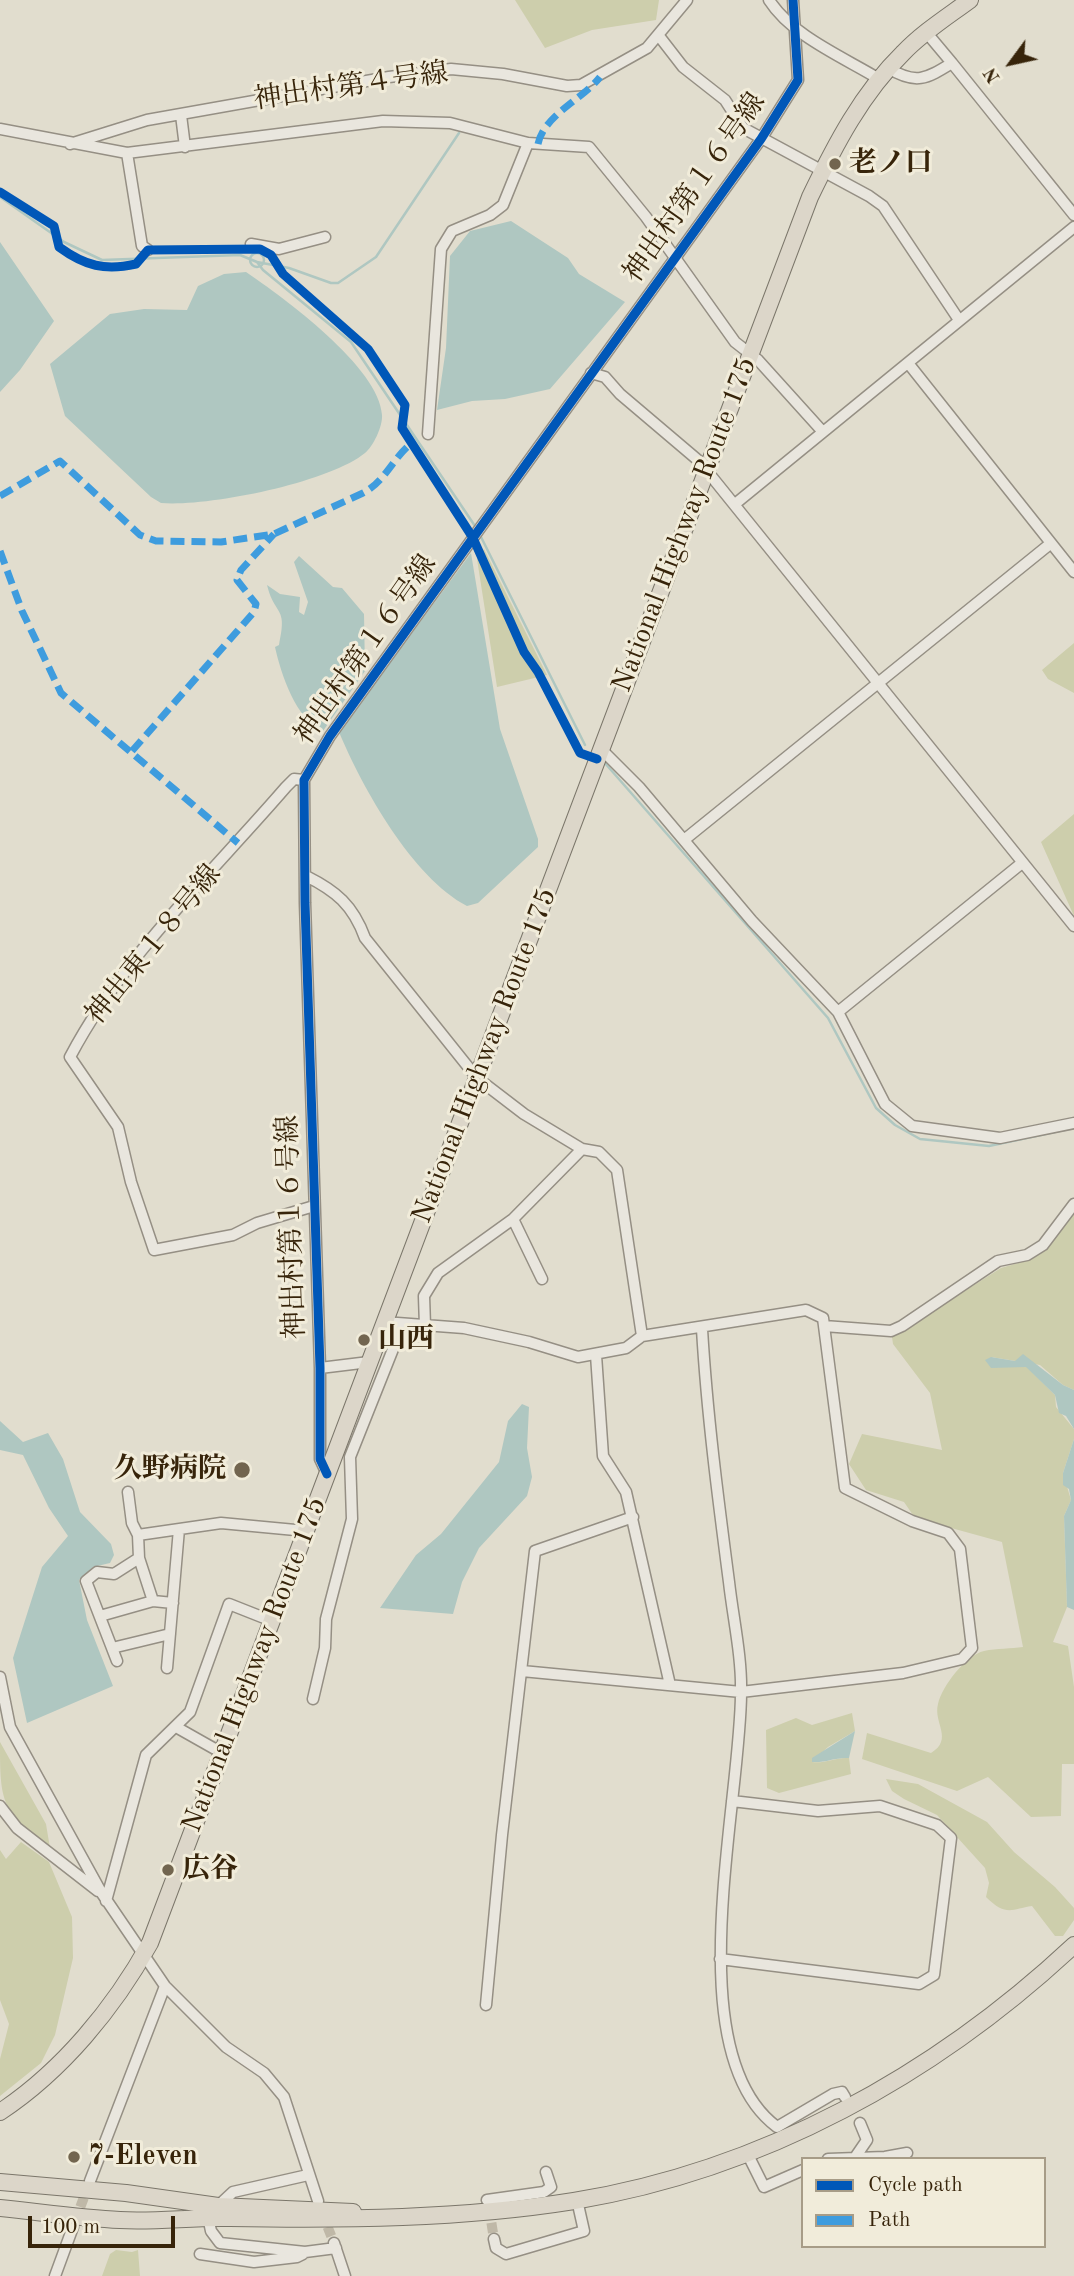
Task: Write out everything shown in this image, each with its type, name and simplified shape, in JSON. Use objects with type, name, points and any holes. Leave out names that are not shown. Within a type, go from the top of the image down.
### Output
[{"type":"highway","name":"National Highway Route 175","points":[[0,2112],[46,2075],[78,2044],[115,1998],[143,1956],[750,354],[822,172],[839,138],[884,74],[926,32],[970,0]]},
{"type":"highway","points":[[0,2208],[121,2220],[213,2212],[334,2209],[386,2216],[468,2214],[577,2200],[686,2173],[747,2153],[778,2134],[835,2116],[929,2061],[999,2010],[1074,1945]]},
{"type":"highway","points":[[0,2182],[126,2193],[213,2212]]},
{"type":"street","name":"神出村第４号線","points":[[70,144],[147,120],[389,77],[451,69],[503,74],[567,86],[581,85],[646,48],[687,0]]},
{"type":"street","points":[[769,0],[777,13],[795,27],[884,74],[904,78],[927,78],[952,63]]},
{"type":"street","name":"神出村第１６号線","points":[[327,1474],[320,1460],[320,1368],[304,780],[330,736],[761,139],[798,80],[793,0]]},
{"type":"street","points":[[926,32],[1074,215]]},
{"type":"street","points":[[659,36],[683,67],[725,100],[743,128],[869,195],[883,206],[959,320]]},
{"type":"street","points":[[181,115],[185,147]]},
{"type":"street","points":[[0,130],[127,153],[383,121],[450,123],[528,143],[589,147],[646,217],[735,342],[750,354],[823,432]]},
{"type":"street","points":[[428,434],[441,249],[452,231],[490,215],[503,205],[528,143]]},
{"type":"street","points":[[127,153],[142,246],[148,250]]},
{"type":"street","points":[[735,504],[1074,227]]},
{"type":"street","points":[[251,244],[279,249],[325,237]]},
{"type":"street","points":[[908,363],[1074,572]]},
{"type":"street","points":[[590,373],[605,377],[620,394],[699,461],[1074,926]]},
{"type":"street","points":[[684,839],[1050,544]]},
{"type":"street","points":[[601,749],[639,787],[752,921],[838,1012],[885,1104],[912,1126],[1000,1138],[1074,1123]]},
{"type":"street","name":"神出東１８号線","points":[[304,780],[294,779],[286,787],[138,956],[88,1022],[70,1058],[118,1127],[131,1182],[154,1250],[233,1236],[257,1223],[314,1206]]},
{"type":"street","points":[[838,1012],[1022,863]]},
{"type":"street","points":[[306,876],[326,886],[356,913],[365,938],[477,1078],[524,1114],[582,1149],[599,1152],[617,1170],[642,1336]]},
{"type":"street","points":[[425,1326],[424,1296],[438,1273],[513,1219],[582,1149]]},
{"type":"street","points":[[824,1326],[891,1331],[902,1326],[998,1261],[1027,1255],[1043,1245],[1074,1204]]},
{"type":"street","points":[[513,1219],[542,1279]]},
{"type":"street","points":[[384,1322],[464,1328],[529,1342],[578,1357],[626,1348],[642,1336],[702,1329],[806,1310],[822,1318],[824,1326],[845,1488],[912,1521],[948,1533],[960,1549],[972,1648],[962,1659],[903,1673],[741,1692],[522,1671]]},
{"type":"street","points":[[313,1699],[325,1648],[326,1619],[352,1519],[350,1457],[403,1324]]},
{"type":"street","points":[[702,1329],[708,1420],[741,1692],[720,1959],[732,2060],[746,2094],[778,2134],[833,2094],[842,2092],[845,2097]]},
{"type":"street","points":[[596,1355],[603,1456],[626,1493],[670,1685]]},
{"type":"street","points":[[320,1368],[369,1362]]},
{"type":"street","points":[[128,1492],[132,1524],[138,1535],[139,1558],[153,1601]]},
{"type":"street","points":[[486,2005],[534,1551],[633,1517]]},
{"type":"street","points":[[138,1535],[221,1523],[306,1531]]},
{"type":"street","points":[[167,1668],[179,1529]]},
{"type":"street","points":[[117,1661],[86,1581],[97,1572],[114,1574],[139,1558]]},
{"type":"street","points":[[100,1616],[153,1601],[173,1602]]},
{"type":"street","points":[[103,1897],[146,1755],[190,1712],[229,1604],[272,1621]]},
{"type":"street","points":[[112,1648],[170,1634]]},
{"type":"street","points":[[0,1677],[10,1727],[103,1897],[165,1986],[226,2047],[264,2073],[284,2097],[318,2201]]},
{"type":"street","points":[[176,1727],[222,1753]]},
{"type":"street","points":[[720,1959],[919,1984],[934,1975],[951,1838],[937,1825],[880,1806],[818,1811],[732,1801]]},
{"type":"street","points":[[0,1806],[17,1828],[103,1897]]},
{"type":"street","points":[[90,2181],[165,1986]]},
{"type":"street","points":[[856,2157],[867,2140],[860,2123]]},
{"type":"street","points":[[747,2153],[764,2188],[801,2171]]},
{"type":"street","points":[[856,2157],[885,2157],[906,2153]]},
{"type":"street","points":[[487,2200],[544,2192],[551,2187],[545,2172]]},
{"type":"street","points":[[308,2175],[233,2192],[213,2212],[211,2231],[220,2243],[305,2252],[335,2246],[345,2276]]},
{"type":"street","points":[[494,2239],[496,2248],[506,2254],[584,2231],[577,2200]]},
{"type":"street","points":[[55,2276],[73,2227]]},
{"type":"street","points":[[200,2254],[254,2262],[297,2257],[305,2252]]},
{"type":"green space","points":[[515,0],[659,0],[656,20],[592,30],[545,48]]},
{"type":"green space","points":[[484,549],[547,675],[497,687],[477,559]]},
{"type":"green space","points":[[1074,643],[1074,693],[1048,679],[1042,670]]},
{"type":"green space","points":[[1074,814],[1074,916],[1041,842]]},
{"type":"green space","points":[[1074,1211],[1074,1390],[1063,1385],[1040,1365],[991,1357],[1011,1367],[1026,1366],[1055,1395],[1056,1407],[1074,1429],[1074,1439],[1063,1473],[1071,1500],[1064,1516],[1067,1607],[1053,1642],[1068,1646],[1074,1687],[1074,1764],[1062,1764],[1061,1816],[1031,1817],[988,1777],[957,1791],[862,1759],[867,1733],[931,1753],[938,1748],[942,1736],[937,1711],[940,1697],[956,1672],[970,1658],[984,1651],[1023,1647],[1002,1542],[915,1518],[904,1502],[866,1490],[849,1464],[862,1434],[942,1450],[930,1393],[893,1344],[892,1337],[1001,1268],[1032,1259]]},
{"type":"green space","points":[[852,1713],[855,1731],[828,1747],[812,1762],[849,1758],[851,1774],[779,1793],[767,1788],[766,1730],[796,1718],[812,1725]]},
{"type":"green space","points":[[0,1742],[46,1824],[50,1848],[22,1824],[7,1804],[1,1779]]},
{"type":"green space","points":[[886,1779],[918,1784],[987,1822],[1014,1852],[1055,1887],[1074,1908],[1074,1920],[1063,1936],[1055,1936],[1032,1906],[1009,1910],[999,1907],[986,1897],[989,1883],[985,1868],[937,1815],[892,1791]]},
{"type":"green space","points":[[21,1842],[49,1862],[72,1917],[73,1958],[55,2035],[41,2063],[0,2096],[0,2059],[9,2024],[0,2000],[0,1850],[6,1859]]},
{"type":"green space","points":[[116,2250],[138,2250],[140,2276],[102,2276],[110,2254]]},
{"type":"water","points":[[511,221],[568,258],[579,274],[625,302],[550,389],[505,399],[472,401],[437,410],[446,348],[450,256],[470,231]]},
{"type":"water","points":[[0,242],[54,321],[20,370],[0,392]]},
{"type":"water","points":[[246,272],[283,298],[327,335],[365,376],[377,396],[382,415],[379,430],[365,453],[324,474],[236,497],[161,503],[151,497],[65,416],[50,364],[110,314],[144,309],[187,310],[198,286],[224,274]]},
{"type":"water","points":[[471,553],[500,729],[538,839],[538,847],[478,903],[467,906],[427,875],[391,830],[361,779],[339,732]]},
{"type":"water","points":[[299,556],[333,587],[342,588],[364,614],[365,671],[323,731],[305,717],[291,695],[275,647],[279,645],[282,623],[267,585],[280,594],[300,597],[299,612],[304,615],[308,602],[294,562]]},
{"type":"water","points":[[1023,1354],[1063,1385],[1074,1390],[1074,1429],[1066,1416],[1059,1413],[1055,1395],[1026,1367],[991,1368],[985,1360],[991,1357],[1015,1361]]},
{"type":"water","points":[[522,1404],[529,1407],[527,1448],[532,1477],[527,1496],[479,1548],[462,1582],[453,1614],[380,1608],[416,1555],[441,1534],[499,1462],[508,1421]]},
{"type":"water","points":[[0,1421],[23,1442],[48,1433],[63,1459],[80,1512],[111,1544],[114,1555],[110,1563],[93,1567],[79,1580],[87,1620],[113,1686],[27,1723],[13,1658],[42,1567],[68,1536],[49,1508],[23,1455],[0,1450]]},
{"type":"water","points":[[1074,1439],[1074,1610],[1067,1607],[1064,1516],[1071,1500],[1069,1489],[1063,1485],[1063,1473]]},
{"type":"water","points":[[855,1731],[849,1758],[812,1762],[812,1758]]},
{"type":"waterway","points":[[257,262],[289,268],[338,283],[376,257],[459,133]]},
{"type":"waterway","points":[[0,197],[64,242],[102,260],[240,255],[257,262],[263,270],[351,342],[477,529]]},
{"type":"waterway","points":[[254,253],[260,253],[264,260],[260,267],[254,267],[250,263],[250,257],[254,253]]},
{"type":"waterway","points":[[480,535],[585,745]]},
{"type":"waterway","points":[[604,762],[828,1018],[876,1108],[895,1125],[920,1139],[989,1146],[1074,1128]]},
{"type":"tunnel","points":[[75,2221],[89,2184]]},
{"type":"tunnel","points":[[489,2208],[494,2239]]},
{"type":"tunnel","points":[[322,2213],[334,2243]]},
{"type":"marked path","points":[[538,144],[548,124],[600,77]]},
{"type":"marked path","points":[[0,496],[60,461],[140,535],[156,541],[221,542],[274,534],[363,493],[378,482],[413,442]]},
{"type":"marked path","points":[[132,751],[254,612],[256,604],[237,580],[241,570],[274,534]]},
{"type":"marked path","points":[[0,551],[22,611],[61,693],[238,843]]},
{"type":"cycle path","points":[[327,1474],[320,1459],[320,1368],[305,903],[304,780],[330,736],[761,139],[798,80],[793,0]]},
{"type":"cycle path","points":[[0,192],[54,226],[59,247],[87,263],[105,267],[136,264],[148,250],[260,249],[271,255],[283,274],[368,349],[405,405],[402,428],[473,538],[524,652],[538,672],[580,753],[597,759]]},
{"type":"place","name":"老ノ口","points":[[835,164]]},
{"type":"place","name":"山西","points":[[364,1340]]},
{"type":"place","name":"久野病院","points":[[242,1470]]},
{"type":"place","name":"広谷","points":[[168,1870]]},
{"type":"place","name":"7-Eleven","points":[[74,2157]]}]
